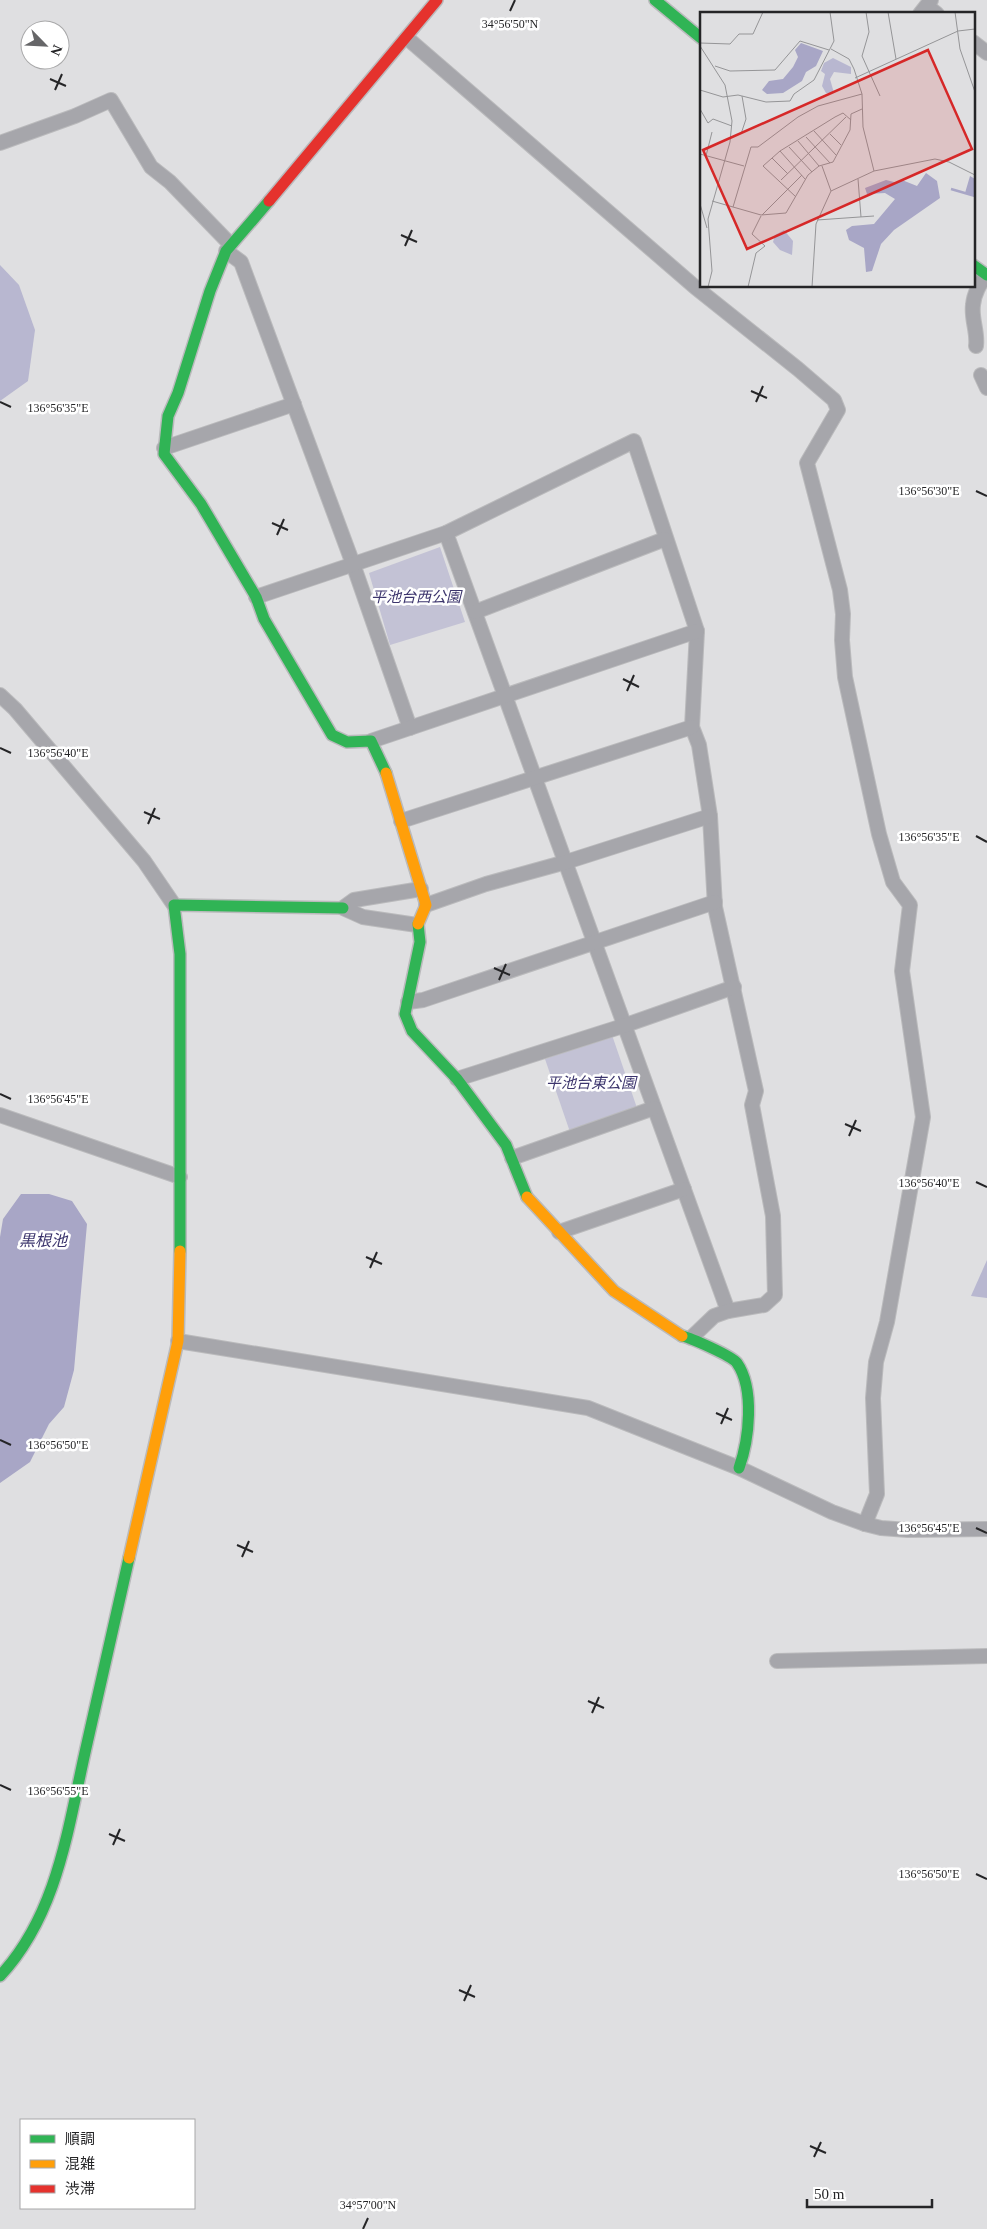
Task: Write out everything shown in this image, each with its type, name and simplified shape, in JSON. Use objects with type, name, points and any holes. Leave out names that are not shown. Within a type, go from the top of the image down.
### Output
[{"type":"street","points":[[437,0],[407,38],[228,247],[221,259],[178,393],[168,416],[164,454],[201,504],[256,597],[264,619],[332,735],[347,742],[371,742],[696,631]]},
{"type":"street","points":[[656,0],[700,37]]},
{"type":"street","points":[[407,38],[698,283]]},
{"type":"street","points":[[974,43],[987,53]]},
{"type":"street","points":[[0,143],[75,116],[111,100],[151,167],[170,182],[241,262],[353,564],[410,728]]},
{"type":"street","points":[[974,266],[987,275],[976,292],[972,306],[978,336],[976,346]]},
{"type":"street","points":[[704,288],[834,400],[838,410],[807,463],[840,590],[843,614],[842,640],[845,676],[879,834],[893,882],[910,905],[902,971],[923,1117],[887,1322],[876,1362],[873,1398],[877,1494],[865,1524]]},
{"type":"street","points":[[164,448],[294,404]]},
{"type":"street","points":[[256,597],[446,534],[634,441],[696,631],[692,727],[700,746],[710,816],[715,902],[756,1091],[752,1105],[773,1216],[775,1295],[764,1305],[728,1311],[714,1316],[691,1338]]},
{"type":"street","points":[[446,534],[626,1025],[654,1108],[728,1311]]},
{"type":"street","points":[[475,612],[665,539]]},
{"type":"street","points":[[0,695],[15,709],[144,861],[174,905],[180,954],[180,1310],[178,1341],[59,1867],[52,1889],[37,1922],[12,1964],[0,1976]]},
{"type":"street","points":[[401,821],[692,727]]},
{"type":"street","points":[[371,742],[388,778],[426,906],[417,925],[420,942],[405,1014],[412,1031],[457,1079],[506,1145],[527,1197],[614,1291],[678,1335],[691,1338],[736,1361],[748,1400],[744,1456],[739,1468]]},
{"type":"street","points":[[426,906],[486,884],[566,862],[710,816]]},
{"type":"street","points":[[343,908],[354,900],[421,889]]},
{"type":"street","points":[[408,1002],[423,1000],[715,902]]},
{"type":"street","points":[[174,905],[343,908],[363,917],[417,925]]},
{"type":"street","points":[[457,1079],[626,1025],[734,987]]},
{"type":"street","points":[[512,1158],[654,1108]]},
{"type":"street","points":[[0,1115],[180,1177]]},
{"type":"street","points":[[559,1232],[684,1189]]},
{"type":"street","points":[[178,1341],[588,1408],[739,1468],[832,1512],[865,1524],[881,1528],[908,1530],[987,1529]]},
{"type":"street","points":[[777,1661],[987,1656]]},
{"type":"green space","name":"平池台西公園","points":[[440,547],[465,622],[390,645],[369,573]]},
{"type":"green space","name":"平池台東公園","points":[[612,1035],[637,1108],[570,1132],[545,1059]]},
{"type":"shaded area","points":[[0,265],[19,285],[35,330],[28,381],[0,401]]},
{"type":"shaded area","points":[[987,1260],[987,1298],[971,1296]]},
{"type":"water","name":"黒根池","points":[[21,1194],[49,1194],[72,1201],[87,1224],[74,1370],[64,1407],[49,1424],[30,1462],[0,1483],[0,1237],[3,1219]]},
{"type":"traffic: fast","points":[[655,0],[700,37]]},
{"type":"traffic: fast","points":[[269,201],[226,251],[210,291],[178,393],[168,416],[164,454],[201,504],[256,597],[264,619],[332,735],[347,742],[371,741],[386,773]]},
{"type":"traffic: fast","points":[[974,266],[987,275]]},
{"type":"traffic: fast","points":[[180,1251],[180,954],[174,905],[343,908]]},
{"type":"traffic: fast","points":[[418,924],[420,942],[405,1014],[412,1031],[457,1079],[506,1145],[527,1197]]},
{"type":"traffic: fast","points":[[682,1336],[728,1356],[737,1363],[743,1374],[748,1400],[748,1429],[739,1468]]},
{"type":"traffic: fast","points":[[0,1976],[20,1952],[35,1925],[48,1897],[58,1868],[129,1558]]},
{"type":"traffic: slow","points":[[386,773],[426,905],[418,924]]},
{"type":"traffic: slow","points":[[527,1197],[614,1291],[682,1336]]},
{"type":"traffic: slow","points":[[129,1558],[178,1341],[180,1251]]},
{"type":"traffic: jam","points":[[269,201],[437,0]]}]
